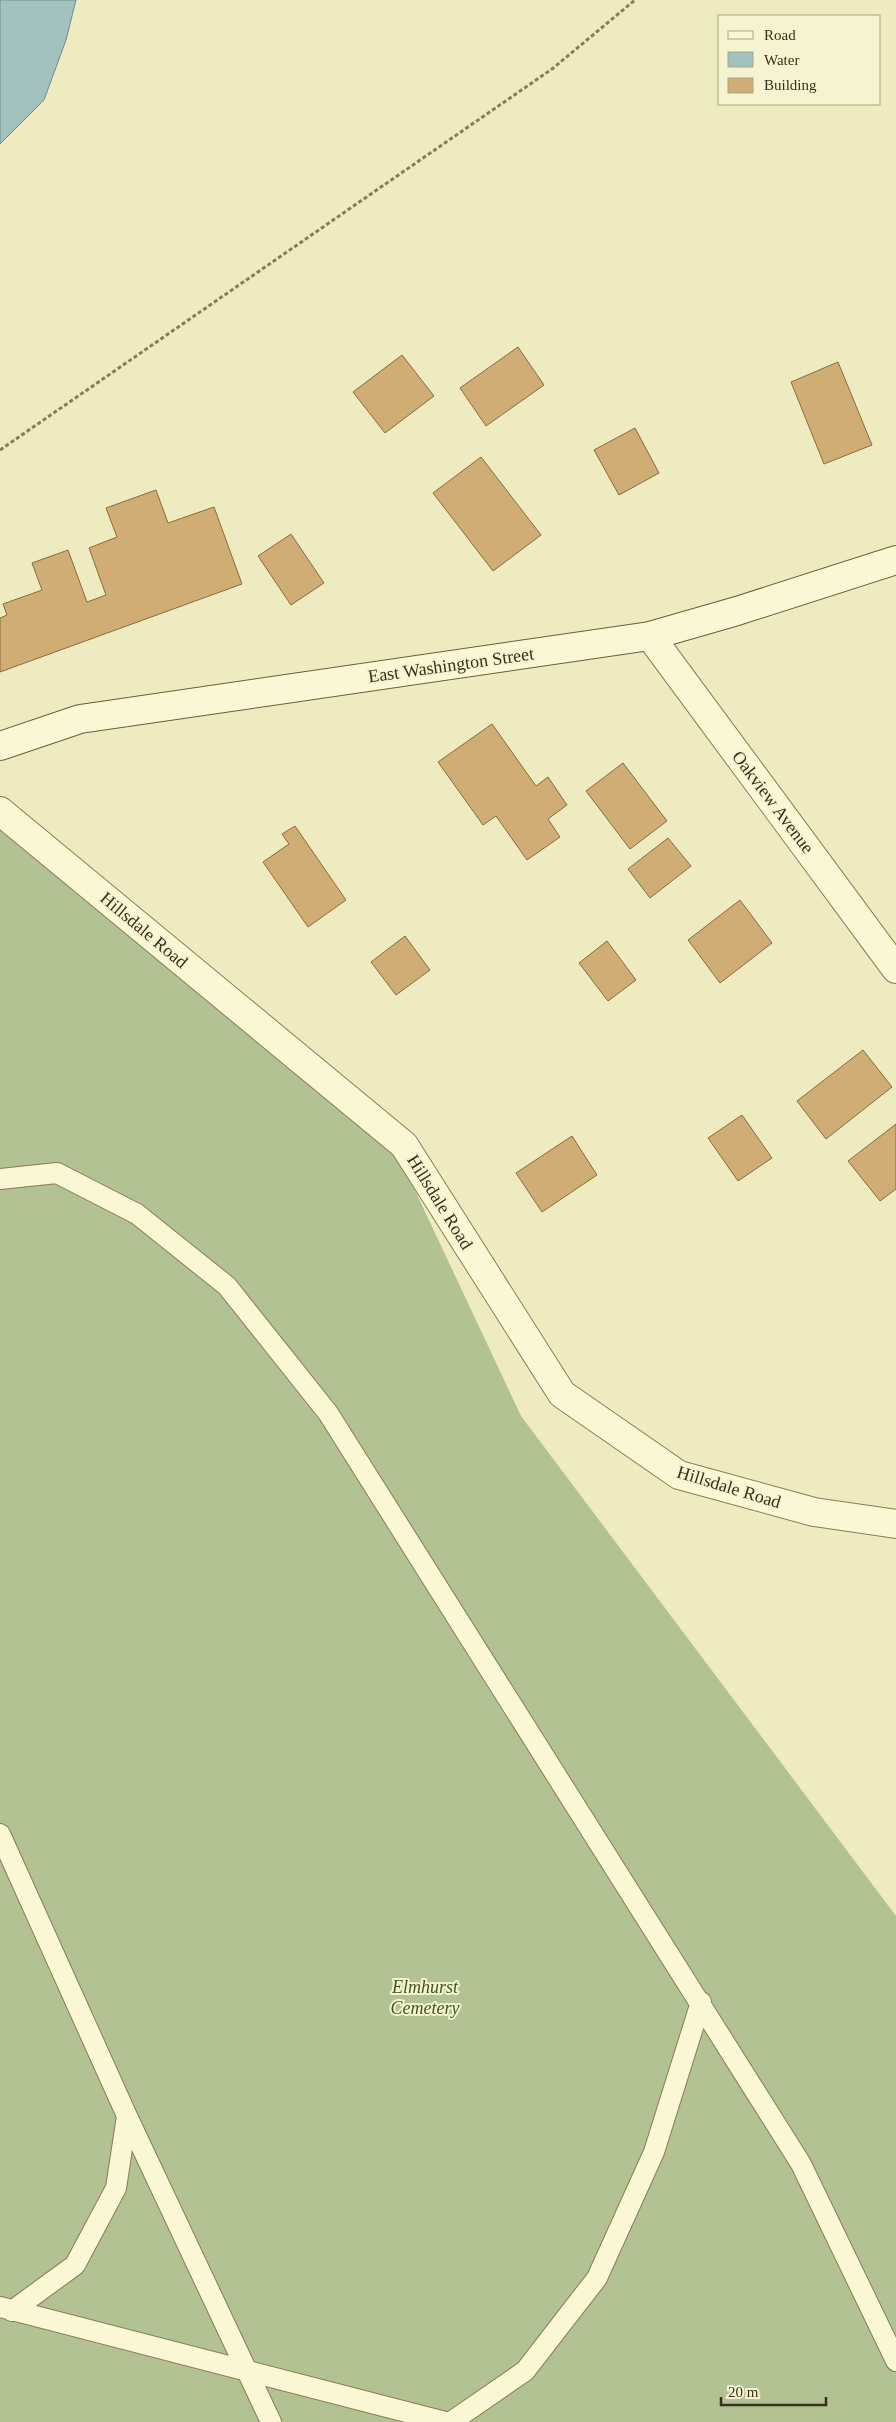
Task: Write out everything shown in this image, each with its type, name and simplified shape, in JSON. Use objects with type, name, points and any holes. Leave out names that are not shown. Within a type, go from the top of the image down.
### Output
[{"type":"street","name":"East Washington Street","points":[[0,746],[80,719],[650,636],[737,611],[896,560]]},
{"type":"street","name":"Oakview Avenue","points":[[650,636],[896,968]]},
{"type":"street","name":"Hillsdale Road","points":[[0,811],[404,1145],[562,1394],[679,1475],[814,1512],[896,1524]]},
{"type":"lane","points":[[0,1179],[57,1173],[137,1214],[227,1286],[328,1413],[701,2002],[801,2164],[896,2361]]},
{"type":"lane","points":[[0,1834],[127,2116],[272,2422]]},
{"type":"lane","points":[[451,2422],[525,2371],[598,2278],[654,2152],[701,2002]]},
{"type":"lane","points":[[6,2309],[75,2265],[116,2188],[127,2116]]},
{"type":"lane","points":[[6,2309],[445,2422]]},
{"type":"path","points":[[0,450],[536,80],[635,0]]},
{"type":"green space","name":"Elmhurst Cemetery","points":[[0,828],[397,1152],[521,1416],[896,1916],[896,2422],[0,2422]]},
{"type":"water","points":[[0,0],[76,0],[66,40],[44,100],[0,144]]},
{"type":"building","points":[[518,347],[544,385],[486,426],[460,388]]},
{"type":"building","points":[[402,355],[434,396],[385,433],[353,392]]},
{"type":"building","points":[[838,362],[872,445],[824,464],[791,382]]},
{"type":"building","points":[[635,428],[659,473],[619,495],[594,450]]},
{"type":"building","points":[[481,457],[541,535],[493,571],[433,493]]},
{"type":"building","points":[[156,490],[168,523],[214,507],[242,584],[0,672],[0,618],[7,615],[3,604],[42,590],[32,563],[68,550],[87,602],[106,595],[89,548],[117,537],[106,508]]},
{"type":"building","points":[[291,534],[324,583],[291,605],[258,556]]},
{"type":"building","points":[[492,724],[536,786],[548,777],[567,805],[548,819],[560,837],[527,860],[496,816],[483,825],[438,762]]},
{"type":"building","points":[[623,763],[667,821],[630,849],[586,791]]},
{"type":"building","points":[[295,826],[346,900],[308,927],[263,862],[289,844],[282,834]]},
{"type":"building","points":[[668,838],[691,866],[650,898],[628,869]]},
{"type":"building","points":[[740,900],[772,943],[720,983],[688,940]]},
{"type":"building","points":[[405,936],[430,970],[396,995],[371,962]]},
{"type":"building","points":[[607,941],[636,980],[608,1001],[579,963]]},
{"type":"building","points":[[863,1050],[892,1087],[826,1139],[797,1101]]},
{"type":"building","points":[[742,1115],[772,1158],[738,1181],[708,1138]]},
{"type":"building","points":[[896,1124],[896,1189],[880,1201],[848,1161]]},
{"type":"building","points":[[572,1136],[597,1175],[542,1212],[516,1173]]}]
